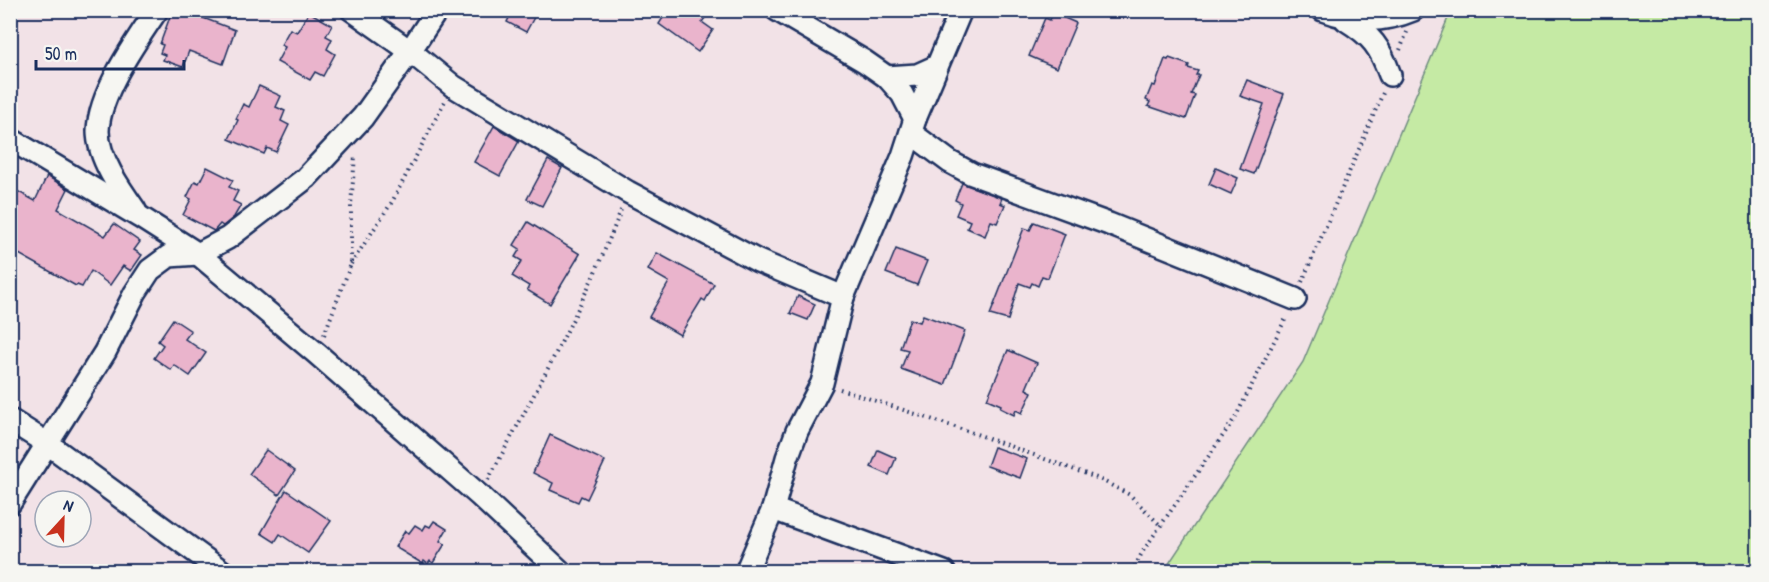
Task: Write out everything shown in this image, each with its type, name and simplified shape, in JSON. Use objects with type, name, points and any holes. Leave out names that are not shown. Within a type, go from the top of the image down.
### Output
[{"type":"street","points":[[140,217],[119,187],[104,158],[98,131],[103,106],[115,76],[157,10]]},
{"type":"street","points":[[352,10],[410,51],[453,86],[628,192],[758,261],[843,297]]},
{"type":"street","points":[[10,503],[105,352],[135,293],[150,270],[169,256],[198,254],[228,238],[306,178],[363,117],[437,10]]},
{"type":"street","points":[[777,10],[887,77],[902,94],[913,126],[950,162],[972,174],[1109,224],[1295,299]]},
{"type":"street","points":[[746,572],[773,509],[797,431],[822,383],[843,297],[961,10]]},
{"type":"street","points":[[1323,10],[1343,18],[1374,40],[1383,54],[1390,75]]},
{"type":"street","points":[[1343,18],[1364,21],[1382,20],[1413,10]]},
{"type":"street","points":[[887,77],[917,75],[937,66]]},
{"type":"street","points":[[10,139],[198,254],[480,496],[561,572]]},
{"type":"street","points":[[10,420],[48,444],[223,572]]},
{"type":"street","points":[[773,509],[944,572]]},
{"type":"path","points":[[316,353],[351,264],[392,202],[453,86]]},
{"type":"path","points":[[351,264],[351,205],[356,151]]},
{"type":"path","points":[[480,496],[565,338],[608,244],[628,192]]},
{"type":"path","points":[[822,383],[979,435],[1097,478],[1130,495],[1162,527]]},
{"type":"path","points":[[10,550],[18,572]]},
{"type":"green space","points":[[1451,11],[1758,11],[1758,571],[1164,571],[1303,362]]},
{"type":"building","points":[[182,10],[235,30],[223,64],[189,51],[183,67],[163,60],[165,55],[160,53],[163,45],[160,44],[171,14],[180,17]]},
{"type":"building","points":[[513,10],[538,10],[526,32],[507,22]]},
{"type":"building","points":[[668,10],[711,10],[702,22],[713,30],[698,52],[659,24]]},
{"type":"building","points":[[309,12],[332,25],[326,36],[332,39],[327,49],[335,54],[323,76],[315,72],[310,80],[277,62],[285,47],[281,45],[290,29],[297,32]]},
{"type":"building","points":[[1053,13],[1076,23],[1057,68],[1029,56],[1045,18],[1050,20]]},
{"type":"building","points":[[1169,58],[1198,71],[1196,75],[1199,75],[1191,94],[1195,95],[1186,119],[1148,106],[1150,102],[1146,100],[1152,85],[1155,86],[1165,59]]},
{"type":"building","points":[[1247,80],[1284,94],[1254,174],[1240,169],[1264,104],[1240,96]]},
{"type":"building","points":[[259,86],[281,96],[276,107],[285,111],[281,121],[289,125],[276,152],[267,148],[264,154],[229,139],[243,104],[249,107]]},
{"type":"building","points":[[494,126],[519,141],[500,176],[474,162]]},
{"type":"building","points":[[548,160],[562,168],[542,206],[527,199]]},
{"type":"building","points":[[207,167],[233,180],[229,187],[238,191],[233,201],[241,205],[234,217],[223,226],[220,224],[214,231],[183,215],[191,199],[187,197],[195,181],[199,183]]},
{"type":"building","points":[[1216,168],[1238,178],[1231,194],[1209,184]]},
{"type":"building","points":[[47,176],[68,189],[58,209],[105,236],[114,224],[140,242],[134,250],[142,255],[131,271],[123,266],[110,285],[91,271],[82,287],[76,286],[10,249],[10,187],[35,201]]},
{"type":"building","points":[[962,183],[1002,198],[1000,203],[1005,205],[997,223],[991,221],[985,236],[967,228],[970,221],[956,215],[961,203],[955,200]]},
{"type":"building","points":[[528,222],[580,254],[550,304],[527,290],[529,286],[512,276],[522,261],[515,257],[520,249],[514,245]]},
{"type":"building","points":[[1034,222],[1065,234],[1048,278],[1042,276],[1038,286],[1032,283],[1030,287],[1019,283],[1008,320],[990,315],[1024,228],[1030,230]]},
{"type":"building","points":[[896,249],[927,261],[917,285],[886,273]]},
{"type":"building","points":[[657,253],[714,284],[705,301],[702,299],[680,335],[649,317],[669,282],[648,270]]},
{"type":"building","points":[[798,296],[815,304],[808,320],[790,313]]},
{"type":"building","points":[[923,315],[965,331],[945,385],[901,369],[908,350],[900,348],[910,319],[920,322]]},
{"type":"building","points":[[173,319],[191,331],[185,339],[206,353],[190,376],[174,365],[171,370],[154,358],[163,345],[158,341]]},
{"type":"building","points":[[1008,350],[1037,363],[1026,389],[1032,392],[1022,413],[1016,410],[1014,415],[1000,408],[1001,405],[987,399]]},
{"type":"building","points":[[550,435],[605,461],[587,499],[581,496],[578,502],[550,490],[553,483],[533,473]]},
{"type":"building","points":[[994,447],[1027,459],[1020,478],[987,466]]},
{"type":"building","points":[[266,450],[295,471],[279,495],[249,474]]},
{"type":"building","points":[[878,450],[896,458],[889,475],[871,467]]},
{"type":"building","points":[[286,490],[331,521],[308,553],[280,534],[275,542],[261,533]]},
{"type":"building","points":[[434,521],[447,529],[440,541],[445,544],[433,563],[430,561],[428,564],[424,561],[423,564],[395,547],[405,531],[409,533],[415,525],[423,530],[426,525],[430,527]]}]
